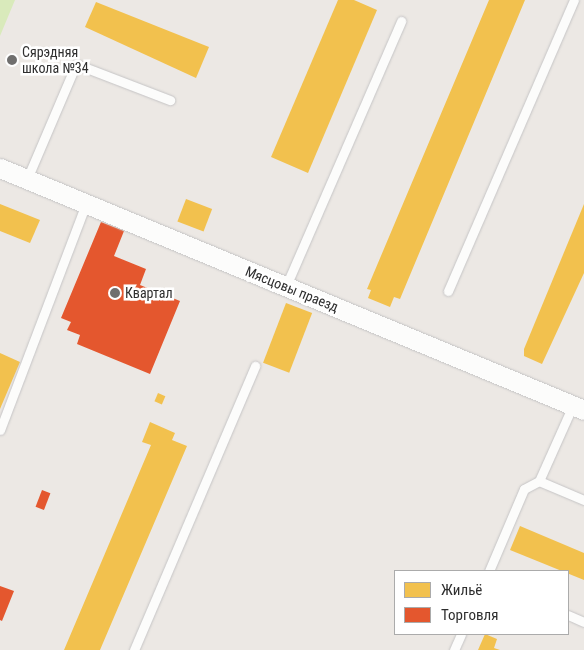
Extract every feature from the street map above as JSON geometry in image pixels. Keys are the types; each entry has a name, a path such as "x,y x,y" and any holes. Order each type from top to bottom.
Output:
{"street":[{"name":"Мясцовы праезд","path":"0,168 86,206 286,286 578,408"}],"lane":[{"path":"448,291 574,0"},
{"path":"286,286 401,21"},
{"path":"27,179 76,64 170,100"},
{"path":"0,430 86,206"},
{"path":"134,650 255,366"},
{"path":"489,570 524,489 539,481 578,408"},
{"path":"539,481 584,500"},
{"path":"569,615 584,622"},
{"path":"454,650 461,635"}],"green space":[{"path":"0,0 15,0 0,36"}],"building: Жильё":[{"path":"338,0 354,0 377,10 308,173 271,157"},
{"path":"489,0 525,0 400,299 394,297 390,307 368,298 371,290 367,289"},
{"path":"96,2 209,47 196,78 85,27"},
{"path":"186,199 212,209 204,231 177,221"},
{"path":"0,204 40,220 30,243 0,231"},
{"path":"584,204 584,273 542,364 524,356 524,349"},
{"path":"286,303 312,313 289,373 263,363"},
{"path":"0,353 20,362 0,409"},
{"path":"158,393 165,396 162,404 154,401"},
{"path":"150,422 175,433 172,440 187,446 100,650 64,650 151,445 142,442"},
{"path":"520,526 584,553 584,580 569,574 569,570 559,570 510,550"},
{"path":"485,635 487,635 497,639 494,648 500,650 478,650"}],"building: Торговля":[{"name":"Квартал","path":"101,222 124,231 114,256 146,269 140,285 180,301 150,374 77,344 80,335 67,330 71,322 61,318"},
{"path":"42,490 50,493 44,510 36,507"},
{"path":"0,586 14,591 2,621 0,620"}],"place":[{"name":"Сярэдняя школа №34","path":"12,60"},
{"name":"Квартал","path":"115,293"}]}
